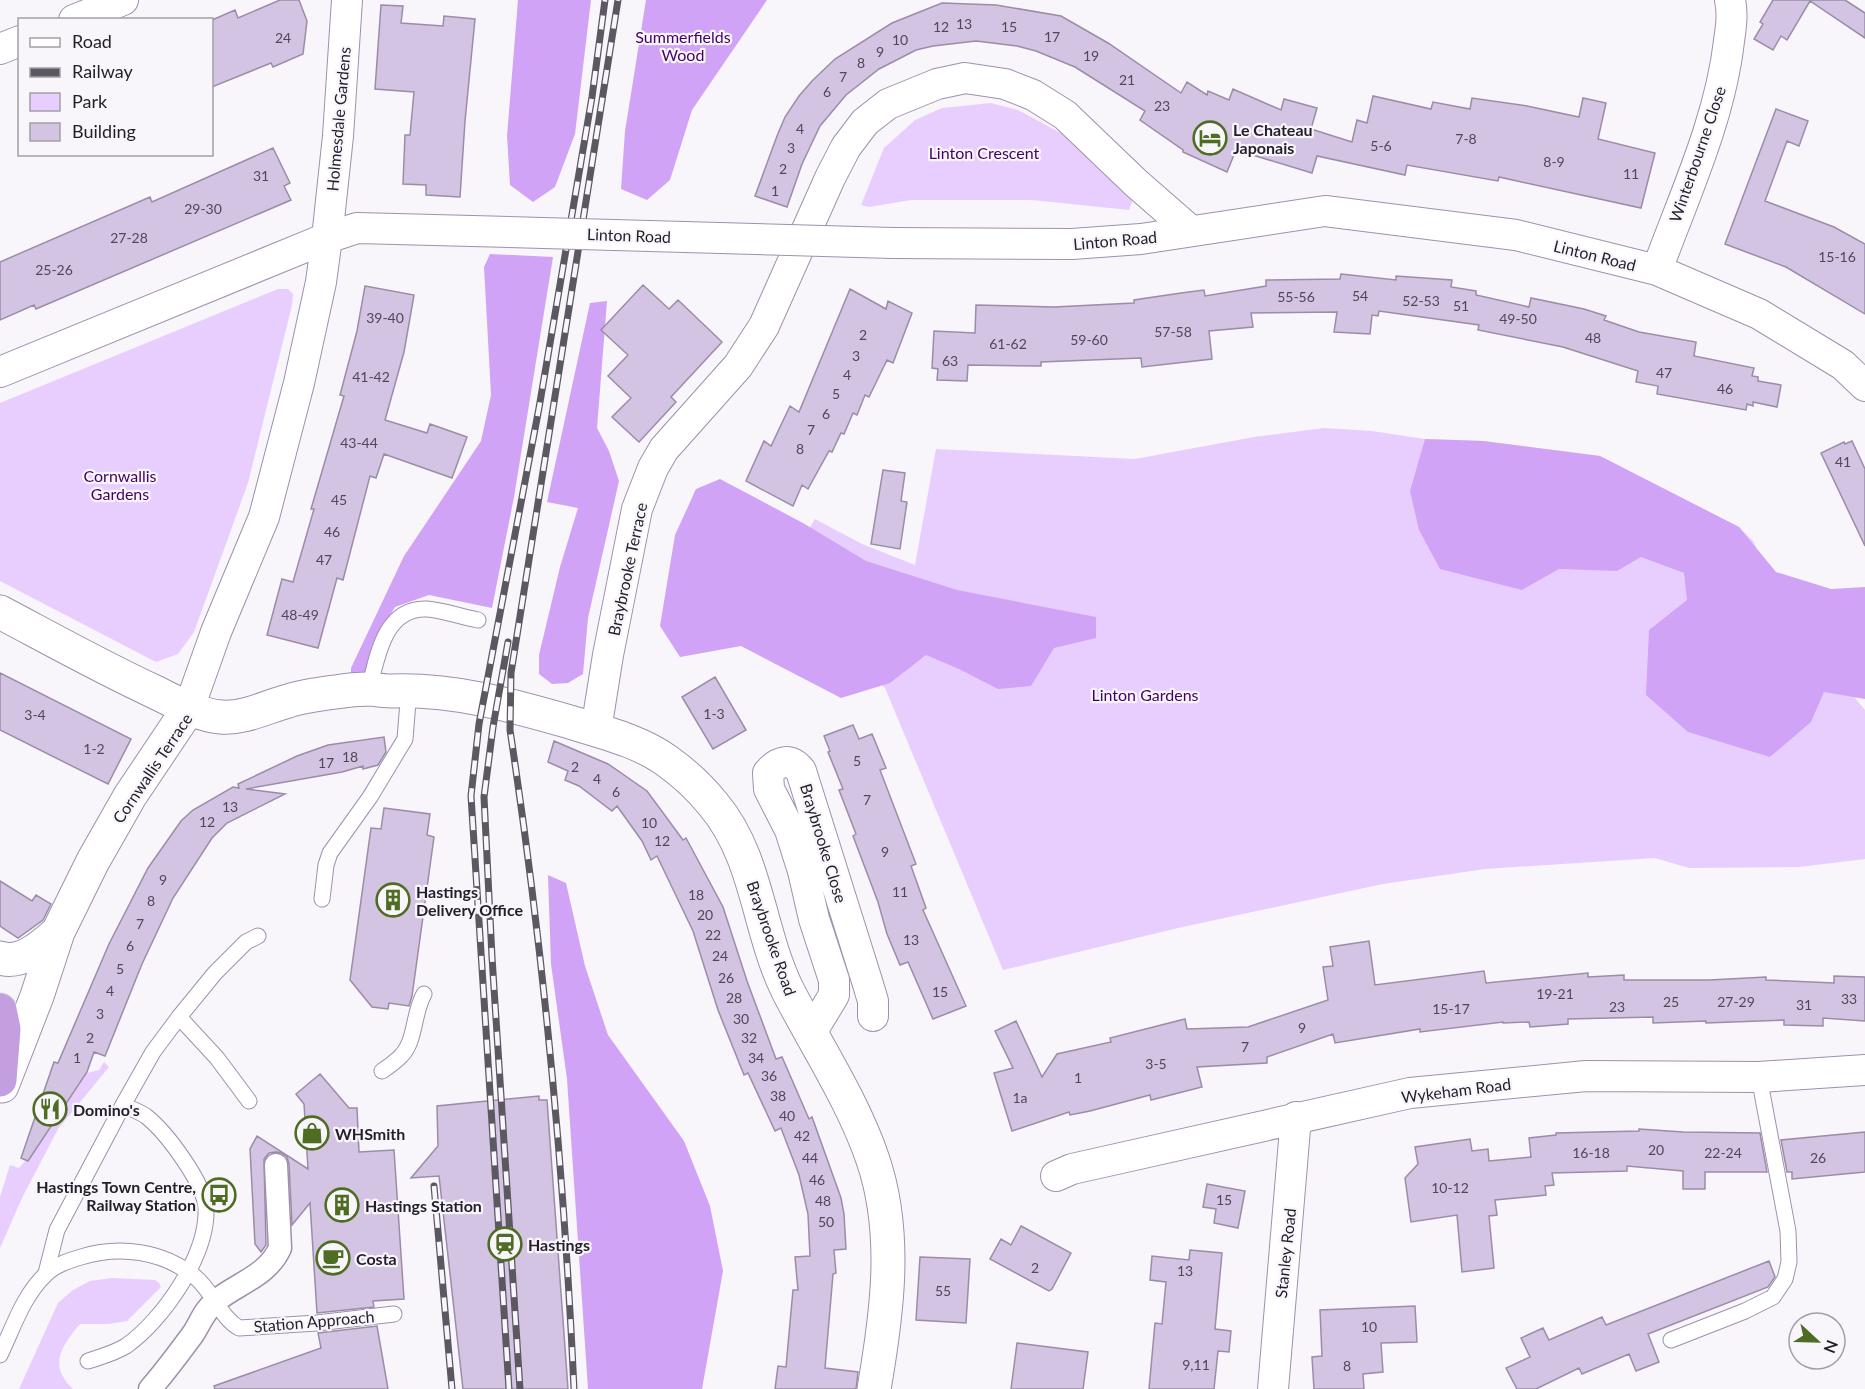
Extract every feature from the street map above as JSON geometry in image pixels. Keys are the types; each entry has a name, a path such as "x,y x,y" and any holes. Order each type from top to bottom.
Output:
{"highway":[{"path":"0,1010 4,1029 0,1080"}],"street":[{"path":"79,18 123,0"},
{"name":"Holmesdale Gardens","path":"327,238 338,136 347,0"},
{"name":"Winterbourne Close","path":"1657,270 1714,114 1726,67 1732,12 1730,0"},
{"path":"0,49 18,42"},
{"name":"Braybrooke Terrace","path":"596,730 608,655 638,509 653,468 664,448 738,366 764,326 816,207 846,147 865,122 888,104 937,84 965,78 1005,84 1033,95 1065,115 1136,183 1191,231"},
{"name":"Linton Road","path":"327,238 357,228 893,243 1072,244 1141,239 1325,211 1516,235 1657,270 1759,314 1843,365 1865,386"},
{"path":"0,372 327,238"},
{"path":"0,612 127,679 189,708 216,632 264,517 299,383 321,282 327,238"},
{"name":"Cornwallis Terrace","path":"0,1091 37,996 58,932 93,861 130,796 189,708 217,717 233,717 292,699 338,691 369,689 389,692 409,689 448,692"},
{"name":"Braybrooke Road","path":"448,692 532,711 596,730 633,743 665,759 690,780 715,806 736,839 754,882 786,987 850,1105 874,1162 885,1214 888,1275 884,1330 874,1389"},
{"name":"Braybrooke Close","path":"811,1033 834,995 834,980 814,919 803,871 790,830 769,789 768,773 776,763 785,761 796,764 801,771 880,1002"},
{"name":"Cornwallis Terrace","path":"0,957 21,958 41,947 58,932"},
{"name":"Wykeham Road","path":"1056,1176 1072,1169 1410,1093 1586,1076 1759,1077 1865,1070"},
{"name":"Stanley Road","path":"1273,1389 1296,1117"},
{"path":"150,1389 188,1340 204,1312 216,1300 260,1273 275,1259 280,1248 276,1165"}],"lane":[{"path":"369,689 383,642 392,622 406,613 426,609 477,620"},
{"path":"322,899 326,865 330,853 370,798 405,739 409,689"},
{"name":"Station Approach","path":"46,1274 57,1230 153,1052 178,1017 215,973 246,942 258,936"},
{"path":"382,1071 402,1056 409,1043 424,994"},
{"path":"178,1017 217,1058 249,1101"},
{"path":"1671,1340 1745,1311 1773,1297 1785,1279 1789,1262 1788,1232 1759,1077"},
{"path":"88,1361 124,1347 160,1315 177,1290 201,1241 206,1207 198,1184 174,1145 146,1116 123,1105"},
{"name":"Station Approach","path":"0,1354 24,1303 46,1274 64,1262 110,1250 160,1257 187,1271 197,1278 216,1300 231,1323 239,1328 317,1323 394,1314"}],"green space":[{"name":"Summerfields Wood","path":"518,0 591,0 575,134 555,187 533,202 510,185 507,136"},
{"name":"Summerfields Wood","path":"646,0 767,0 692,110 670,180 647,200 621,189 625,131"},
{"name":"Linton Crescent","path":"991,103 1018,110 1072,139 1133,199 1129,210 1032,200 911,200 869,207 861,205 884,148 915,120 942,108"},
{"path":"490,254 553,257 514,497 492,608 429,595 395,607 373,644 364,679 351,683 351,668 404,556 481,441 491,395 484,267"},
{"name":"Cornwallis Gardens","path":"278,289 288,289 293,294 292,305 248,483 194,632 178,654 156,662 0,581 0,403"},
{"path":"607,301 597,428 609,451 619,481 588,618 583,674 568,683 552,684 539,674 539,655 560,567 578,508 547,502 590,303"},
{"name":"Linton Gardens","path":"1324,428 1372,431 1425,439 1483,441 1600,456 1739,527 1753,541 1792,622 1865,710 1865,859 1799,867 1689,868 1655,858 1485,869 1383,884 1178,928 1003,970 885,688 853,661 779,578 815,519 862,544 915,565 936,449 1135,459 1254,437"},
{"path":"1425,439 1483,441 1600,456 1739,527 1776,572 1831,589 1865,587 1865,699 1824,692 1811,722 1770,757 1688,732 1646,695 1649,630 1687,600 1684,573 1641,557 1617,571 1559,569 1522,590 1440,569 1419,530 1410,491"},
{"path":"720,479 803,523 866,561 957,590 1096,617 1096,638 1054,648 1031,686 998,689 926,655 890,683 841,698 741,646 680,657 660,626 675,535 696,489"},
{"path":"548,875 566,883 585,966 608,1035 684,1141 710,1206 723,1271 702,1389 588,1389 567,1079 551,964"},
{"path":"104,1062 109,1067 58,1129 22,1198 0,1248 0,1197 10,1165 19,1168 39,1145 87,1073 99,1070"},
{"path":"112,1278 155,1280 161,1287 127,1321 78,1326 62,1350 59,1365 61,1373 73,1389 19,1389 58,1303 73,1290 90,1281"}],"building":[{"path":"280,0 299,0 307,21 303,54 273,67 271,63 213,87 213,20 235,10 238,18"},
{"path":"1773,0 1845,0 1865,13 1865,38 1810,1 1787,40 1781,36 1773,50 1754,39 1763,24 1760,22"},
{"path":"942,3 996,5 1061,16 1108,43 1181,93 1187,82 1207,95 1208,91 1229,100 1233,89 1281,110 1284,99 1317,108 1311,129 1352,142 1357,120 1367,123 1373,96 1431,109 1433,102 1470,109 1472,98 1579,117 1583,98 1606,103 1598,139 1655,153 1641,208 1499,177 1498,181 1407,165 1405,175 1317,156 1312,173 1236,150 1227,172 1183,152 1140,120 1145,111 1075,67 1017,46 976,41 916,50 879,69 846,95 820,126 802,164 787,207 755,196 785,117 812,81 835,59 892,23"},
{"path":"381,5 403,6 401,23 443,26 444,16 475,19 460,197 426,195 426,185 403,184 405,135 410,135 414,92 375,89"},
{"path":"1776,109 1808,121 1799,146 1787,141 1765,201 1834,227 1865,244 1865,314 1786,267 1725,244"},
{"path":"273,148 290,183 284,186 291,200 36,309 34,305 0,320 0,262 150,197 152,202"},
{"path":"1341,274 1396,280 1396,276 1452,280 1451,287 1476,291 1476,295 1529,307 1531,298 1584,309 1606,316 1604,320 1639,332 1696,342 1694,356 1754,368 1752,376 1758,377 1758,381 1781,385 1777,407 1753,402 1753,406 1747,404 1746,410 1657,394 1658,386 1636,382 1638,371 1563,347 1478,330 1479,325 1379,311 1378,316 1372,315 1370,334 1334,332 1337,312 1251,313 1253,327 1209,331 1212,359 1142,367 1141,358 1041,362 1041,366 968,365 967,381 937,380 938,369 932,368 934,331 975,333 976,305 1054,307 1134,303 1134,300 1204,290 1205,296 1266,286 1266,280 1340,279"},
{"path":"643,285 669,309 678,300 722,342 671,397 676,402 639,442 612,417 631,398 608,376 628,355 601,330"},
{"path":"365,286 414,295 404,352 385,420 427,433 430,424 467,437 452,478 384,454 376,478 370,476 343,580 337,578 318,648 267,635 282,579 293,582 314,509 311,509 344,396 340,395 357,331"},
{"path":"850,289 886,309 888,301 912,313 893,363 887,360 869,397 865,395 857,415 853,413 844,434 841,433 832,452 829,451 808,489 802,485 793,506 746,481 764,441 771,446 790,406 799,412"},
{"path":"1852,441 1865,469 1865,546 1821,453 1844,442 1845,444"},
{"path":"883,470 905,473 901,501 907,502 900,549 871,544"},
{"path":"0,673 131,739 108,784 0,730"},
{"path":"715,677 746,730 713,749 682,697"},
{"path":"853,725 859,739 872,734 886,768 880,770 916,864 911,866 926,908 923,910 966,1006 933,1019 908,962 900,965 887,934 878,902 853,836 856,834 839,790 843,789 828,752 830,751 824,736"},
{"path":"384,737 386,752 378,765 246,789 285,794 227,823 212,838 173,898 142,964 105,1056 94,1052 87,1072 28,1161 21,1158 54,1062 58,1063 109,944 148,868 181,821 193,810 233,787 239,788 238,784 297,756 328,745"},
{"path":"554,741 608,764 647,791 683,840 686,838 723,907 776,1059 782,1057 809,1119 812,1117 841,1198 846,1249 834,1250 836,1273 833,1274 825,1368 858,1372 856,1389 775,1389 778,1366 786,1367 793,1290 798,1290 795,1257 810,1256 808,1214 799,1175 781,1128 775,1131 748,1073 744,1075 718,1010 693,931 657,856 651,860 642,841 617,806 612,811 579,786 565,780 568,771 548,762"},
{"name":"Hastings Delivery Office","path":"384,808 430,814 427,835 434,837 412,996 409,1006 389,1003 388,1009 372,1007 350,980 371,828 381,829"},
{"path":"0,881 32,901 36,895 51,904 43,920 18,938 0,926"},
{"path":"1369,941 1375,985 1484,971 1486,983 1588,973 1588,977 1624,975 1624,980 1766,977 1766,980 1834,983 1834,976 1865,977 1865,1021 1823,1018 1823,1026 1784,1025 1784,1020 1653,1023 1653,1017 1568,1019 1568,1024 1530,1027 1529,1022 1503,1022 1420,1032 1420,1029 1335,1043 1333,1034 1267,1057 1267,1063 1197,1067 1202,1087 1151,1100 1150,1095 1090,1111 1070,1115 1069,1112 1012,1131 994,1073 1013,1068 995,1031 1016,1021 1042,1077 1057,1054 1111,1042 1110,1038 1185,1019 1187,1029 1248,1027 1328,1000 1323,967 1333,966 1330,947"},
{"name":"Hastings Station","path":"320,1074 349,1108 357,1108 359,1152 394,1150 404,1299 373,1301 374,1307 317,1313 310,1203 292,1225 289,1164 287,1157 282,1153 269,1153 264,1159 266,1245 261,1252 255,1244 250,1149 257,1136 308,1169 304,1104 296,1094"},
{"path":"539,1096 539,1100 547,1100 568,1389 463,1389 439,1176 411,1178 438,1146 437,1106"},
{"path":"1639,1129 1760,1133 1767,1172 1705,1172 1705,1189 1683,1189 1683,1171 1627,1166 1627,1171 1552,1173 1554,1185 1545,1186 1546,1195 1495,1200 1497,1215 1489,1216 1494,1268 1462,1272 1457,1215 1411,1222 1405,1178 1418,1164 1415,1147 1470,1139 1472,1151 1488,1149 1489,1161 1531,1157 1529,1138 1556,1135 1556,1133 1639,1131"},
{"path":"1865,1132 1865,1172 1792,1179 1792,1172 1787,1172 1781,1140"},
{"path":"1207,1184 1245,1191 1238,1228 1214,1223 1216,1209 1203,1207"},
{"path":"1021,1226 1071,1253 1049,1291 990,1259 1001,1239 1011,1245"},
{"path":"1190,1250 1222,1253 1215,1329 1231,1331 1229,1352 1218,1351 1214,1389 1149,1389 1155,1323 1162,1324 1166,1282 1150,1280 1152,1256 1189,1260"},
{"path":"920,1257 970,1259 966,1323 916,1320"},
{"path":"1769,1261 1775,1277 1768,1287 1648,1334 1659,1362 1636,1371 1629,1354 1582,1374 1579,1368 1536,1389 1517,1389 1506,1368 1530,1357 1521,1338 1543,1328 1549,1340 1602,1317 1606,1325"},
{"path":"1415,1306 1417,1342 1381,1343 1383,1372 1363,1374 1364,1389 1314,1389 1312,1357 1322,1356 1320,1310"},
{"path":"377,1326 388,1389 215,1389 214,1386 321,1348 318,1333"},
{"path":"1017,1343 1088,1352 1083,1389 1011,1389"}],"railway":[{"path":"509,1389 471,796 479,724 539,408 592,97 605,0"},
{"path":"574,1389 551,1059 533,894 510,730 511,673 618,0"},
{"path":"508,642 493,727 484,797 520,1389"},
{"path":"434,1186 452,1389"}],"place":[{"name":"Le Chateau Japonais","path":"1210,138"},
{"name":"Hastings Delivery Office","path":"393,900"},
{"name":"Domino's","path":"50,1109"},
{"name":"WHSmith","path":"312,1133"},
{"name":"Hastings Town Centre, Railway Station","path":"219,1195"},
{"name":"Hastings Station","path":"342,1205"},
{"name":"Hastings","path":"505,1244"},
{"name":"Costa","path":"333,1258"}]}
